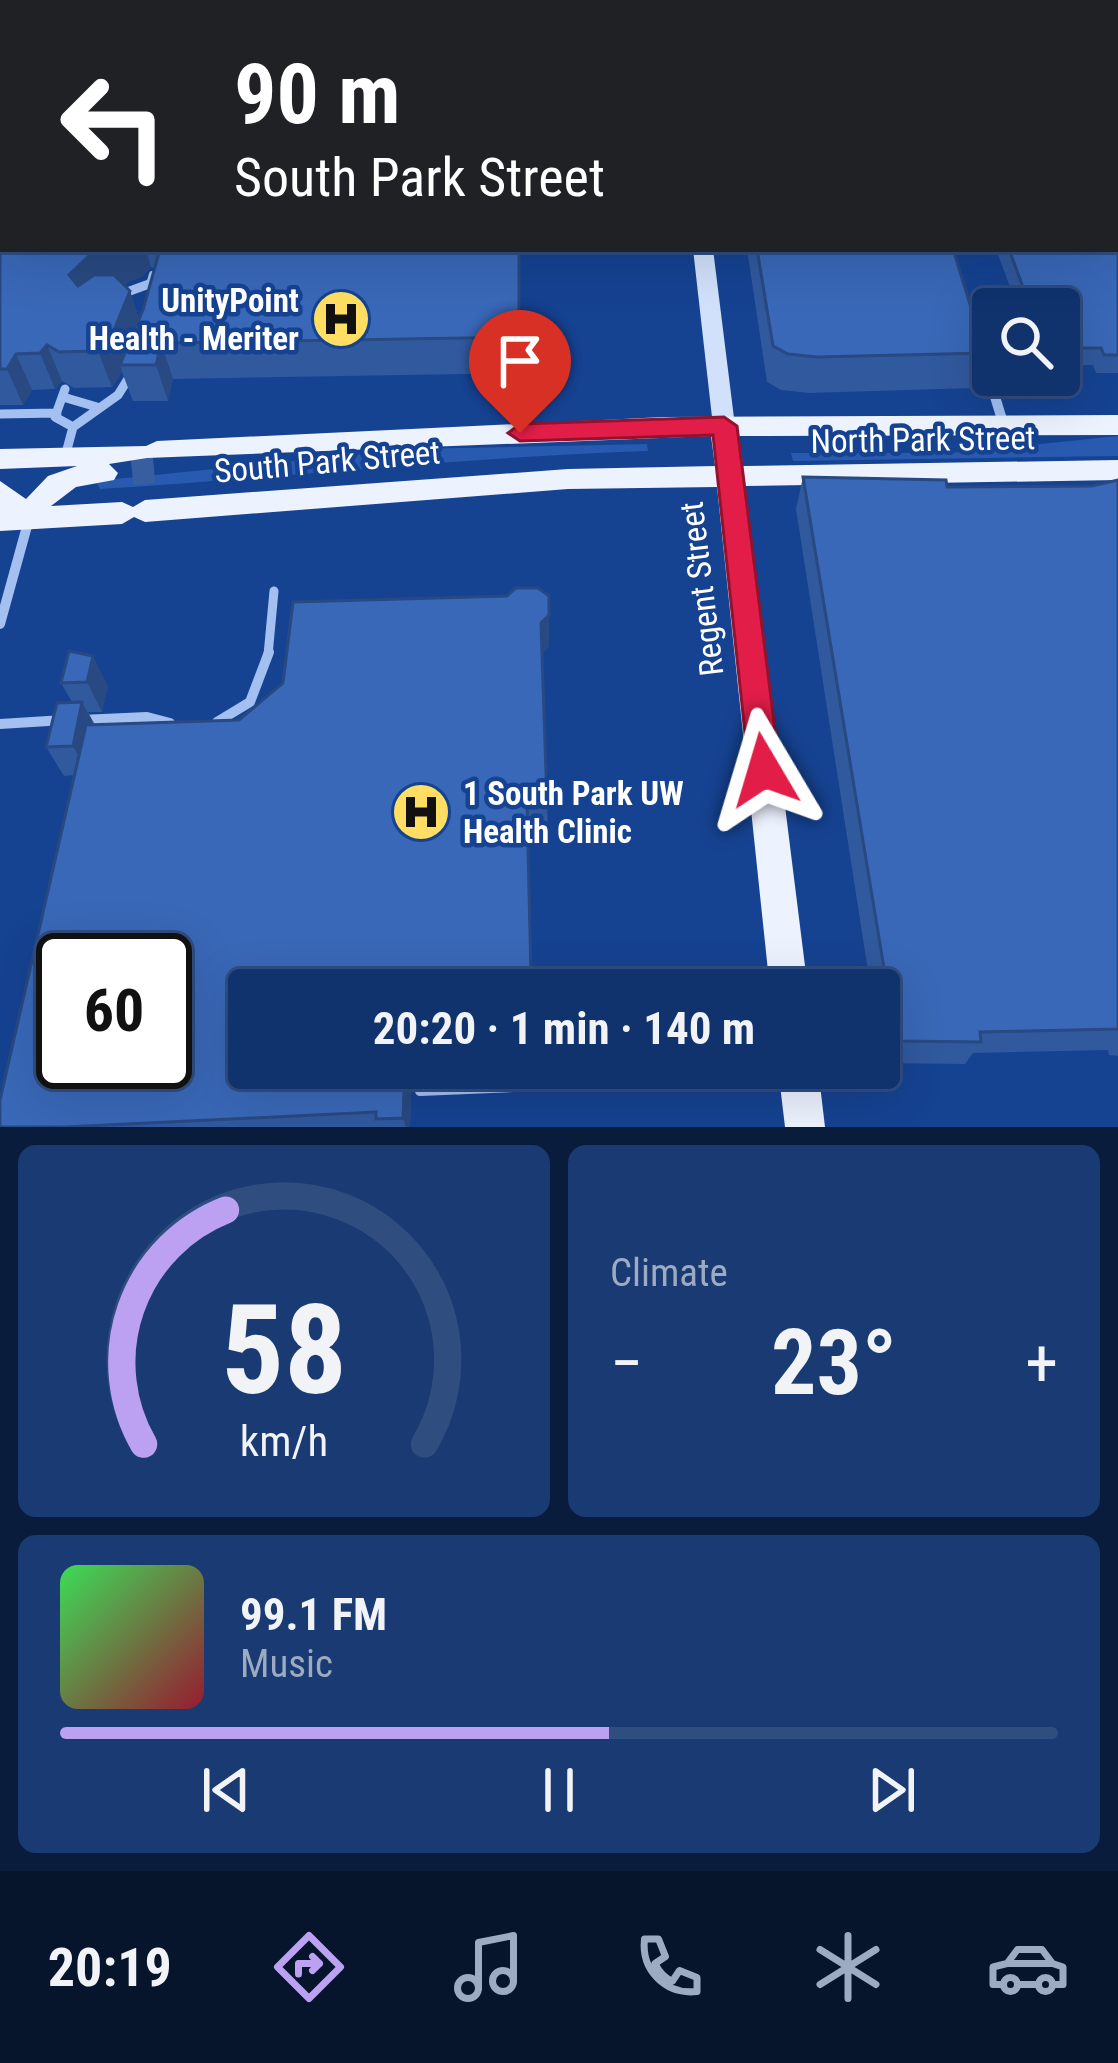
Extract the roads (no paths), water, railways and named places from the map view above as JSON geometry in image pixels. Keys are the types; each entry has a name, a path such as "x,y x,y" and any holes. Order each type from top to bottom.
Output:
{"main road":[{"name":"Regent Street","path":"703,252 787,969"},
{"name":"North Park Street","path":"724,426 1118,425"},
{"name":"South Park Street","path":"145,461 243,456 274,444 724,426"},
{"path":"0,460 145,461"},
{"path":"0,492 15,520 50,485 78,474 145,461"},
{"name":"North Park Street","path":"730,478 1118,470"},
{"name":"South Park Street","path":"15,520 568,478 730,478"},
{"path":"800,1089 805,1127"}],"street":[{"path":"995,396 1004,426"},
{"path":"0,625 15,520"}],"lane":[{"path":"130,302 112,300 149,284 152,274"},
{"path":"64,457 73,427 105,406 142,363"},
{"path":"73,427 56,417 64,393 88,407 105,406"},
{"path":"0,415 57,413"},
{"path":"201,722 222,722 256,699 264,682 274,591"},
{"path":"0,724 147,717 159,723 180,723"},
{"path":"420,1091 468,1089"}],"tunnel":[{"path":"132,471 154,469"}],"place":[{"name":"UnityPoint Health - Meriter","path":"341,319"},
{"name":"1 South Park UW Health Clinic","path":"421,812"}]}
